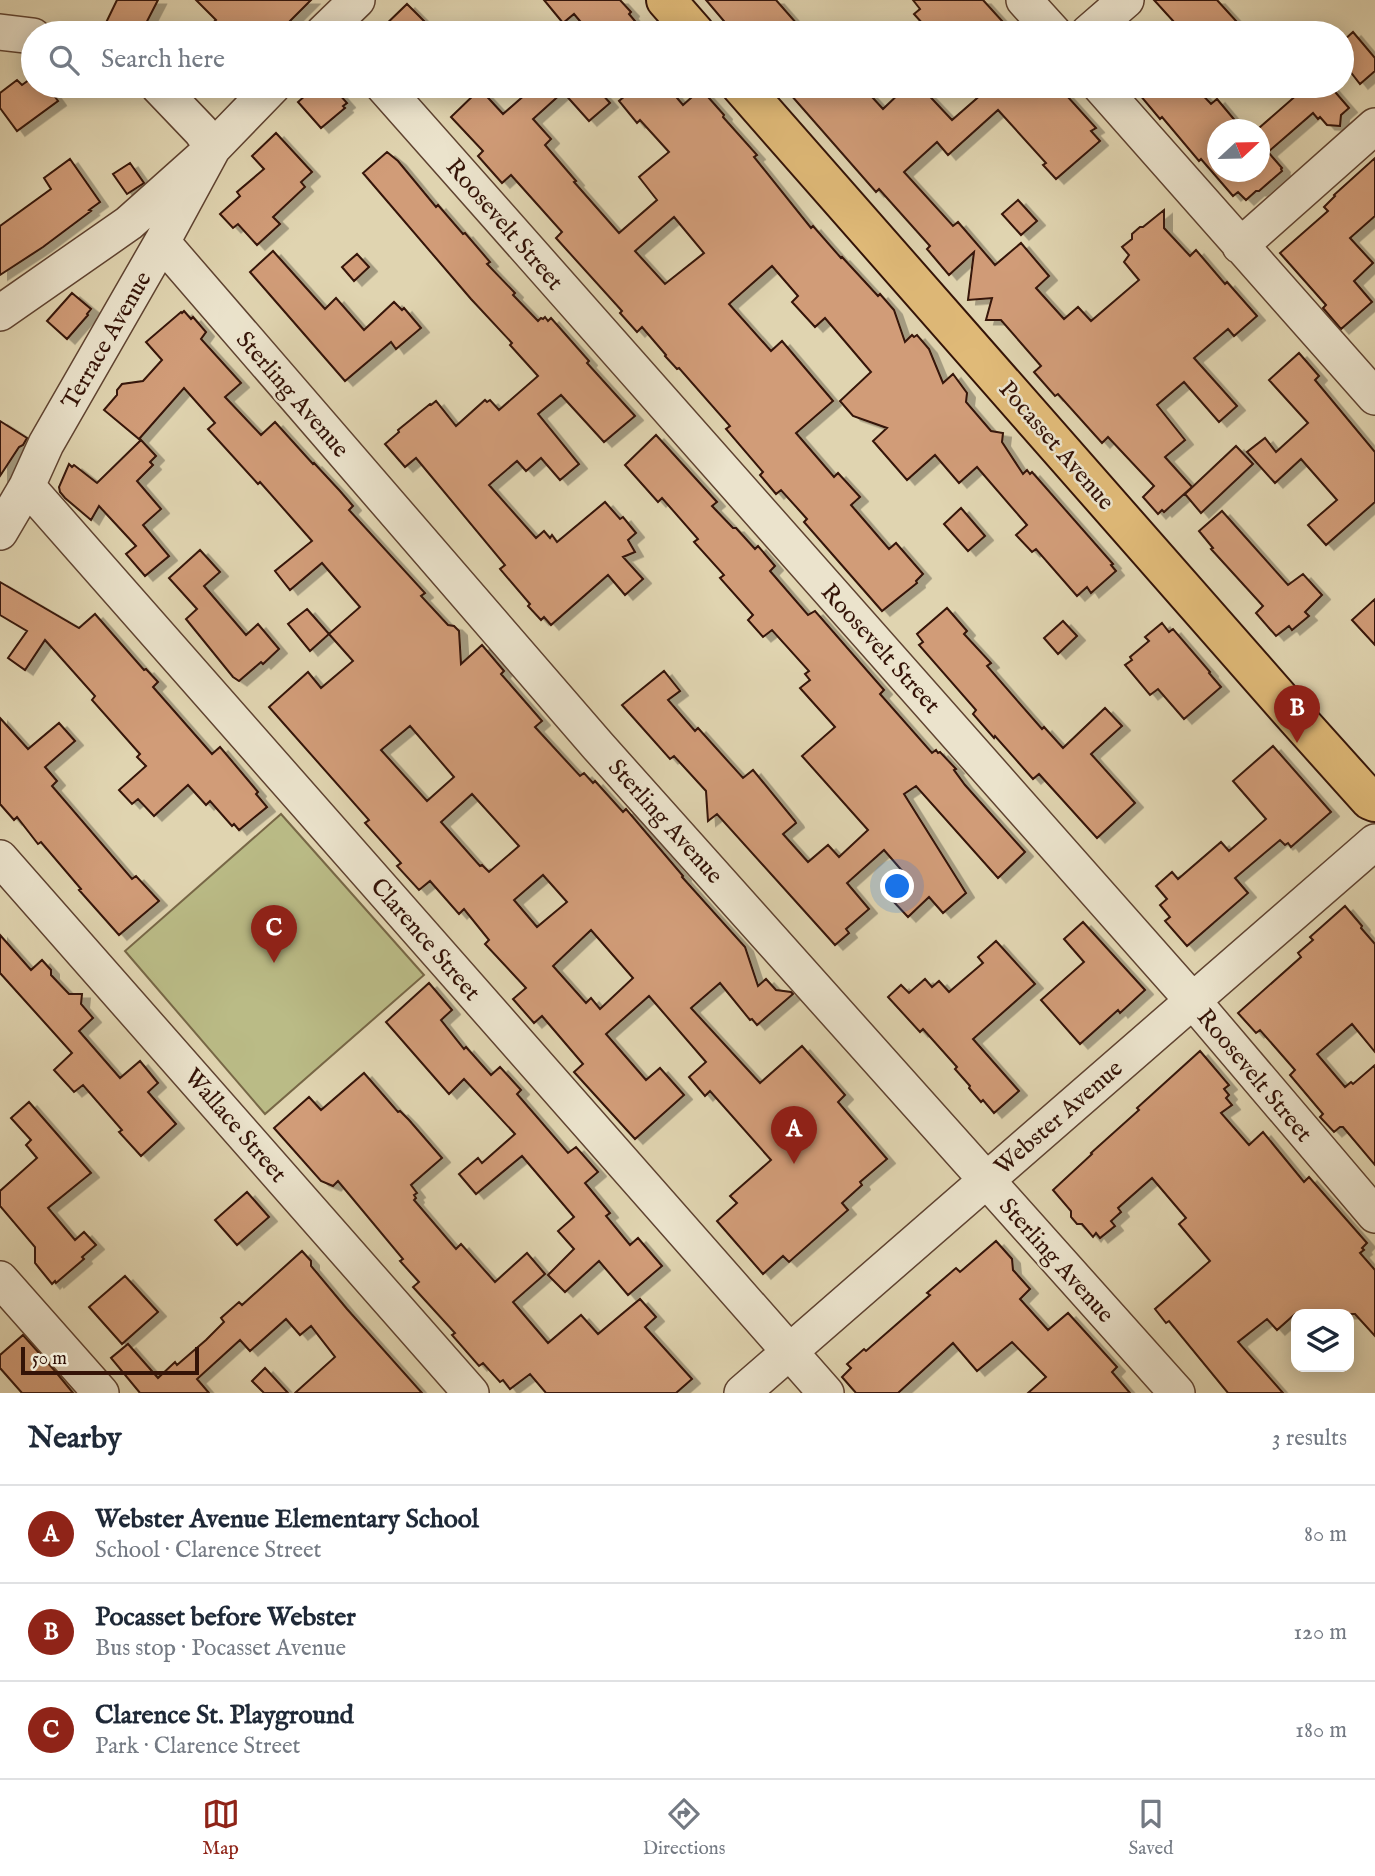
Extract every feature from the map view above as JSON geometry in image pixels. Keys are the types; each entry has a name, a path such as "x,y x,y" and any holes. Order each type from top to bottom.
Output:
{"main road":[{"path":"666,0 684,21"},
{"name":"Pocasset Avenue","path":"752,98 1300,722 1370,800 1375,802"}],"street":[{"path":"339,21 357,0"},
{"path":"1024,0 1043,21"},
{"path":"1102,21 1126,0"},
{"path":"0,33 21,35"},
{"path":"169,98 201,131 213,148"},
{"path":"0,313 129,223 213,148 261,98"},
{"name":"Roosevelt Street","path":"394,98 1193,1001 1375,1215"},
{"path":"1110,98 1375,397"},
{"path":"1240,246 1375,126"},
{"name":"Terrace Avenue","path":"0,532 27,486 46,444 213,148"},
{"name":"Sterling Avenue","path":"162,242 598,746 1177,1393"},
{"name":"Clarence Street","path":"27,486 826,1393"},
{"name":"Webster Avenue","path":"742,1393 1375,842"},
{"name":"Wallace Street","path":"0,858 471,1393"},
{"path":"0,1279 101,1393"}],"green space":[{"path":"281,814 424,975 265,1114 125,951"}],"building":[{"path":"117,0 158,0 147,21 107,21"},
{"path":"196,0 311,0 290,21 216,20"},
{"path":"544,0 620,0 635,21 580,21 574,14 561,21"},
{"path":"706,0 776,0 794,21 724,21"},
{"path":"913,0 983,0 1002,21 920,21 914,14 920,9"},
{"path":"1154,0 1217,0 1236,21 1173,21"},
{"path":"407,4 424,21 389,21"},
{"path":"1354,33 1375,58 1375,71 1360,84 1354,76"},
{"path":"17,80 21,84 21,98 56,98 58,101 17,131 0,108 0,93"},
{"path":"302,98 343,98 347,103 343,106 345,108 321,128 298,102"},
{"path":"471,98 488,98 503,114 521,98 556,98 533,119 551,139 545,145 619,233 657,200 639,177 669,152 640,120 637,123 619,101 623,98 677,98 683,105 691,98 709,98 757,155 754,157 811,228 813,226 894,310 905,342 912,335 917,335 929,349 943,383 953,374 967,393 966,402 991,431 1003,433 1002,442 1023,474 1027,470 1030,474 1032,472 1113,564 1111,565 1116,571 1091,593 1087,587 1077,596 1036,549 1032,552 1016,535 1027,525 977,467 959,483 935,455 907,480 873,441 887,428 853,416 840,401 871,372 825,318 815,327 792,302 798,296 772,266 729,304 771,351 782,341 833,401 796,433 834,477 838,473 860,497 851,505 889,549 896,543 923,574 917,583 882,611 804,522 807,519 781,490 776,494 760,475 763,472 726,429 730,426 642,327 637,332 620,313 622,311 556,238 562,232 511,175 502,183 478,156 483,151 451,117","holes":["674,217 704,253 665,284 635,251"]},
{"path":"568,98 606,98 610,103 589,121"},
{"path":"794,98 873,98 883,109 894,98 931,98 952,120 977,98 1069,98 1096,128 1091,131 1100,141 1056,179 1043,165 1046,163 998,110 948,155 937,142 904,172 953,226 958,222 995,265 1021,243 1049,276 1036,288 1064,319 1078,307 1091,321 1139,280 1124,262 1129,255 1122,247 1132,239 1132,234 1164,210 1164,228 1190,256 1196,250 1257,316 1234,336 1228,329 1194,358 1237,406 1219,422 1184,382 1157,405 1185,440 1165,457 1192,487 1164,512 1162,510 1158,514 1143,497 1154,486 1108,437 1102,443 1058,394 1055,396 1034,372 1041,366 1001,320 986,320 992,298 968,300 974,252 949,275 927,249 930,246 879,189 876,192"},
{"path":"1142,98 1205,98 1211,104 1217,99 1234,119 1207,119 1207,166 1201,159 1199,161 1162,117 1160,119"},
{"path":"1293,98 1340,98 1349,108 1341,115 1340,126 1327,125 1313,113 1270,150 1269,119"},
{"path":"276,133 312,172 301,182 305,187 273,217 280,224 257,245 238,224 233,228 220,214 240,196 237,192 264,169 252,156"},
{"path":"387,152 398,161 436,207 438,205 463,234 465,233 490,262 487,264 515,293 513,295 538,321 545,317 548,321 551,318 635,416 604,442 561,395 538,414 579,464 560,480 541,458 526,471 517,461 489,485 536,538 544,531 550,538 552,535 557,542 605,502 620,519 623,517 636,533 628,540 635,552 623,557 643,579 625,595 608,575 551,625 544,617 541,620 500,569 505,565 416,458 405,467 385,444 398,430 436,401 456,426 485,400 490,400 499,410 538,376 363,173"},
{"path":"1270,154 1282,168 1270,181"},
{"path":"1375,158 1375,216 1350,238 1373,263 1354,281 1372,302 1341,329 1323,308 1326,305 1280,253 1328,211 1324,207 1334,195"},
{"path":"70,159 100,202 43,247 0,275 0,226 51,189 44,178"},
{"path":"130,163 144,183 127,194 113,174"},
{"path":"1221,182 1269,182 1246,200 1238,192 1233,196"},
{"path":"1018,200 1037,221 1021,235 1002,214"},
{"path":"273,251 325,309 336,298 364,330 394,302 402,310 404,308 421,328 396,349 391,342 345,381 250,272"},
{"path":"357,254 369,267 354,281 342,267"},
{"path":"72,293 91,309 67,339 47,321"},
{"path":"184,311 191,319 193,317 206,332 201,339 241,383 225,397 261,435 275,422 353,506 349,510 425,593 421,596 448,625 459,631 461,664 482,645 504,671 501,674 542,721 535,727 580,776 584,773 593,783 595,781 623,812 626,809 745,947 758,986 766,979 776,990 793,994 757,1025 720,983 691,1008 760,1083 802,1046 845,1095 838,1102 887,1159 860,1182 862,1185 842,1203 848,1210 789,1262 783,1256 763,1274 717,1221 737,1203 730,1196 771,1160 710,1091 705,1096 689,1077 706,1062 649,996 606,1034 646,1080 660,1068 684,1095 635,1139 574,1072 583,1064 542,1016 534,1023 513,999 526,988 485,944 489,940 464,909 459,914 430,881 419,890 397,866 401,863 365,823 369,820 269,707 308,672 321,688 353,661 329,634 360,607 322,563 290,590 275,571 312,541 208,429 215,423 184,388 139,439 104,410 117,395 122,384 143,381 162,360 146,342","holes":["410,726 454,777 427,801 381,750","472,794 519,846 489,872 480,866 441,822","543,875 567,902 537,927 514,900","591,930 633,978 600,1009 591,998 586,1003 553,966"]},
{"path":"1299,353 1319,376 1315,380 1375,452 1375,502 1326,545 1308,525 1337,500 1301,459 1275,483 1247,452 1265,438 1276,452 1308,423 1269,380"},
{"path":"0,421 27,438 0,476"},
{"path":"656,435 717,502 712,506 755,549 758,546 775,566 770,571 808,615 815,611 884,690 880,694 932,753 936,750 940,752 956,769 954,770 965,785 1025,852 998,878 916,786 904,794 966,893 943,913 929,897 908,917 892,900 911,881 884,850 847,883 869,909 846,929 849,933 835,945 717,814 708,821 706,791 674,756 670,759 622,705 664,671 680,691 668,700 695,731 698,728 743,778 753,770 795,821 783,834 808,862 828,845 839,857 868,830 802,756 835,727 800,688 810,680 805,674 809,671 772,630 763,637 748,620 753,615 720,578 724,575 694,542 698,539 662,498 658,502 625,465"},
{"path":"141,440 156,456 150,462 153,465 137,481 161,509 143,525 169,556 145,576 126,554 136,546 99,506 91,520 65,498 59,487 69,464 97,483"},
{"path":"1236,446 1253,464 1201,513 1185,494"},
{"path":"961,508 985,536 968,551 944,524"},
{"path":"1222,511 1288,585 1303,574 1322,595 1305,612 1309,616 1292,630 1289,626 1276,636 1256,613 1263,606 1211,549 1213,548 1199,531"},
{"path":"200,550 220,572 204,586 246,635 258,624 279,649 239,681 186,619 197,609 169,578"},
{"path":"0,582 79,628 95,614 144,670 158,682 153,687 212,754 220,747 258,792 256,794 267,807 239,830 234,824 232,826 210,801 206,805 188,785 154,816 138,799 132,804 119,790 146,766 137,757 140,754 92,700 95,696 45,640 25,670 8,658 27,631 0,615"},
{"path":"1375,599 1375,645 1352,620"},
{"path":"947,608 967,631 964,634 991,663 987,666 1042,729 1044,727 1063,748 1105,708 1122,726 1091,754 1135,803 1097,838 1039,774 1033,779 995,736 994,738 973,714 976,710 919,645 923,642 917,634"},
{"path":"307,609 329,634 310,651 288,624"},
{"path":"1063,621 1077,636 1058,654 1044,638"},
{"path":"1162,623 1169,632 1173,629 1221,687 1184,719 1158,689 1150,695 1125,665 1132,660 1130,657 1149,641 1145,637"},
{"path":"0,718 28,749 59,723 75,741 45,767 57,781 52,786 132,879 136,876 159,901 119,935 41,842 38,844 17,817 14,820 0,804"},
{"path":"1273,746 1331,812 1291,847 1280,840 1235,878 1248,893 1187,946 1165,921 1170,917 1160,905 1167,899 1156,886 1172,872 1178,879 1221,842 1229,851 1266,819 1233,781"},
{"path":"1345,906 1375,944 1375,1052 1352,1024 1317,1054 1345,1087 1351,1082 1353,1084 1375,1065 1375,1165 1343,1127 1334,1132 1320,1117 1323,1114 1290,1075 1295,1070 1260,1030 1256,1033 1238,1013 1301,957 1298,953 1313,940 1310,937"},
{"path":"1083,922 1145,990 1080,1044 1041,1000 1084,962 1064,939"},
{"path":"0,935 31,970 42,960 51,970 51,975 69,994 82,994 81,1004 93,1018 79,1031 120,1078 140,1061 158,1083 148,1092 176,1124 141,1156 83,1085 74,1092 54,1070 72,1053 0,973"},
{"path":"996,941 1035,984 973,1039 1019,1091 994,1113 969,1088 955,1069 957,1067 923,1029 920,1032 888,997 901,985 909,993 925,979 932,987 939,981 949,992 983,963 978,957"},
{"path":"429,983 452,1010 441,1020 464,1049 466,1047 491,1075 500,1067 521,1090 517,1094 568,1153 576,1147 598,1172 585,1183 610,1213 606,1216 630,1245 638,1238 662,1266 628,1295 599,1261 565,1292 548,1275 574,1249 558,1231 574,1217 522,1156 476,1194 459,1174 478,1158 482,1163 515,1134 464,1079 449,1094 386,1022"},
{"path":"1200,1051 1229,1085 1224,1089 1229,1095 1226,1098 1232,1105 1221,1113 1249,1145 1263,1132 1304,1182 1309,1177 1367,1243 1360,1253 1375,1270 1375,1336 1354,1314 1354,1309 1291,1309 1291,1318 1277,1330 1267,1319 1238,1342 1283,1393 1228,1393 1169,1321 1166,1323 1155,1309 1210,1261 1179,1224 1186,1218 1152,1178 1118,1208 1121,1212 1111,1221 1115,1226 1100,1238 1096,1233 1093,1237 1082,1224 1077,1224 1071,1217 1071,1211 1053,1190 1139,1110 1137,1108"},
{"path":"364,1073 442,1158 411,1185 417,1193 414,1200 456,1249 461,1244 495,1282 527,1253 545,1274 513,1302 548,1343 581,1315 598,1334 640,1299 656,1317 645,1327 692,1379 676,1393 546,1393 530,1374 510,1389 483,1363 479,1366 452,1335 455,1333 413,1287 419,1282 400,1261 403,1259 338,1181 333,1186 321,1181 274,1128 309,1097 321,1110"},
{"path":"29,1102 91,1173 48,1208 75,1240 84,1232 96,1245 82,1257 84,1259 52,1284 35,1263 35,1247 0,1206 0,1191 37,1158 26,1145 31,1140 11,1118"},
{"path":"247,1192 269,1217 237,1245 215,1220"},
{"path":"996,1241 1012,1259 1013,1270 1030,1289 1020,1299 1048,1330 1068,1313 1117,1367 1112,1372 1130,1393 1028,1393 1046,1377 1012,1342 977,1371 953,1343 898,1393 856,1393 842,1377 851,1368 847,1364 864,1349 866,1351 930,1295 927,1293 956,1268 960,1272"},
{"path":"302,1251 347,1309 422,1393 295,1393 335,1357 311,1326 300,1335 286,1319 250,1351 240,1340 197,1379 209,1393 140,1393 111,1358 128,1344 158,1378 206,1340 224,1322 221,1318 239,1302 242,1305"},
{"path":"125,1276 158,1312 122,1344 89,1307"},
{"path":"23,1335 73,1393 22,1393 0,1368 0,1355"},
{"path":"265,1368 288,1393 264,1393 252,1381"}],"place":[{"name":"Pocasset before Webster","path":"1297,743"},
{"name":"Clarence St. Playground","path":"274,963"},
{"name":"Webster Avenue Elementary School","path":"794,1164"}]}
